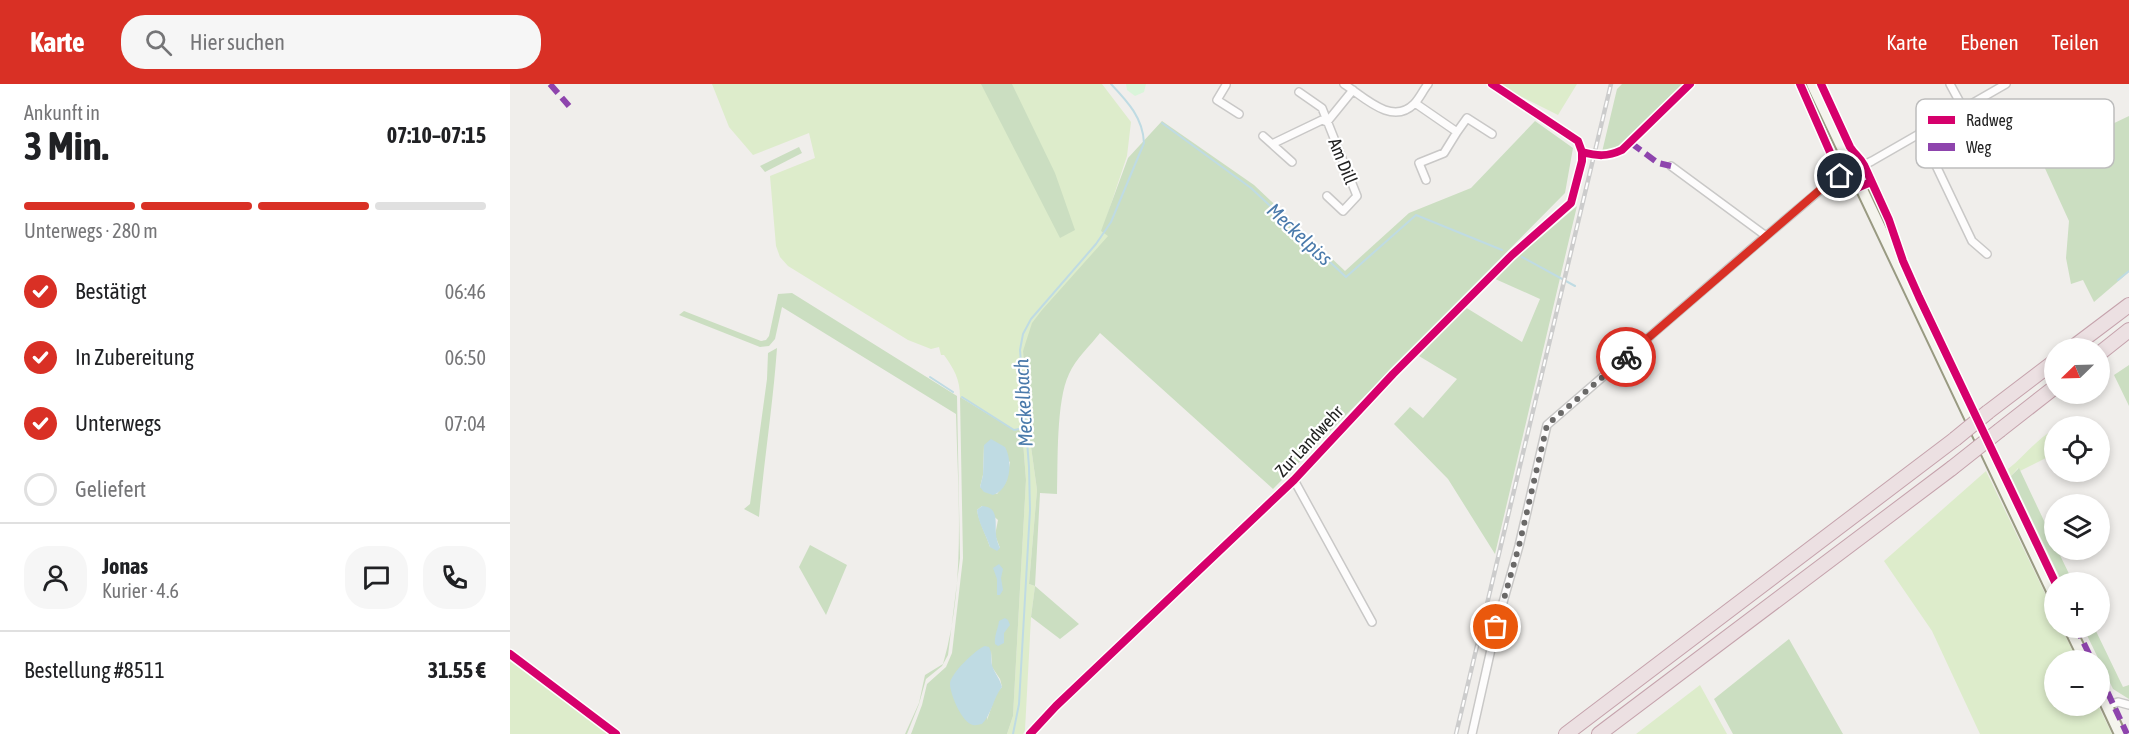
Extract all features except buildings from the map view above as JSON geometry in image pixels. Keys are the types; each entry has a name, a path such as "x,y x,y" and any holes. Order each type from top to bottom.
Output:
{"highway":[{"path":"2085,338 2129,305"},
{"path":"2110,344 2129,330"},
{"path":"1566,734 2044,369"},
{"path":"1599,734 1952,468 2044,396"}],"main road":[{"path":"1812,84 2044,574"},
{"path":"2110,712 2120,734"}],"street":[{"path":"1226,84 1217,100 1239,114"},
{"path":"1344,84 1383,110 1394,113 1404,111 1415,103 1428,84"},
{"name":"Zur Landwehr","path":"1030,734 1064,698 1294,480 1393,374 1500,267 1571,203 1582,160 1578,141 1492,84"},
{"path":"1950,84 1959,99"},
{"path":"1980,99 2006,84"},
{"name":"Am Dill","path":"1327,122 1353,90"},
{"name":"Am Dill","path":"1299,92 1322,108 1357,196 1343,211 1327,196"},
{"path":"1415,103 1457,132"},
{"path":"1426,180 1419,163 1444,153 1467,118 1492,134"},
{"name":"Am Dill","path":"1272,144 1322,120 1327,122"},
{"path":"1472,734 1496,627 1519,546 1547,425 1826,185 1916,134"},
{"path":"1263,136 1292,162"},
{"path":"1671,166 1766,236"},
{"path":"1937,168 1972,241 1987,254"},
{"name":"Zur Landwehr","path":"1294,480 1372,622"},
{"path":"510,654 616,734"},
{"path":"2110,705 2118,702 2129,705"}],"green space":[{"path":"712,84 1102,84 1131,122 1127,156 1102,231 1109,235 1023,351 1028,425 1037,490 1029,584 1035,586 1023,734 1007,734 1013,716 1026,480 1022,430 1014,430 960,397 956,374 944,355 941,355 939,347 931,349 908,340 788,266 780,257 776,246 770,176 815,158 809,133 753,155 729,127"},
{"path":"981,84 1012,84 1055,173 1075,230 1060,238"},
{"path":"1126,84 1146,84 1144,92 1135,96 1127,90"},
{"path":"1496,84 1577,84 1558,115"},
{"path":"1622,84 1688,84 1626,146 1610,152 1602,152 1617,89"},
{"path":"2129,116 2129,272 2094,302 2083,280 2071,284 2066,258 2069,221 2045,168 2114,168 2114,123"},
{"path":"1162,121 1254,185 1345,271 1409,213 1471,188 1535,121 1573,148 1565,193 1273,489 1100,333 1075,363 1065,386 1058,432 1057,494 1040,493 1035,586 1029,584 1037,490 1028,425 1023,351 1032,323 1108,236 1101,231 1128,158"},
{"path":"799,147 802,153 765,172 760,166"},
{"path":"1577,206 1495,554 1448,479 1394,424 1410,407 1423,418 1457,379 1419,356 1465,307 1522,342 1540,299 1493,278"},
{"path":"792,293 957,396 960,558 956,587 959,508 956,414 782,307 775,339 769,346 760,347 679,315 684,311 761,341 766,340 769,336 778,294"},
{"path":"777,348 759,517 744,509 750,504 767,379 768,353"},
{"path":"2129,365 2129,406 2114,375"},
{"path":"960,397 1014,430 1022,429 1026,480 1013,716 1007,734 911,734 927,684 946,667 952,653 963,558","holes":["984,445 1010,462 1006,482 997,494 980,487 983,475","982,506 998,520 995,535 1000,548 990,547 977,510","992,651 992,667 1002,687 996,694 987,720"]},
{"path":"2044,437 2044,459 2020,471 2018,468 2011,476 2008,469"},
{"path":"2019,468 2044,521 2044,545 2011,476"},
{"path":"1986,471 2044,591 2044,638 2066,638 2072,650 2044,650 2044,716 2103,716 2112,734 1980,734 1932,631 1884,561"},
{"path":"810,545 847,565 826,615 799,567"},
{"path":"2051,560 2062,560 2068,572 2057,572"},
{"path":"1035,586 1079,624 1060,639 1031,617"},
{"path":"952,622 948,655 942,666 926,679 919,704 907,734 905,734 919,703 925,675 943,664"},
{"path":"2088,638 2099,638 2105,650 2094,650"},
{"path":"1789,639 1843,734 1733,734 1714,699"},
{"path":"2110,660 2123,687 2129,685 2129,699 2113,689 2110,683"},
{"path":"510,661 608,734 510,734"},
{"path":"1700,685 1727,734 1636,734"}],"water":[{"path":"991,439 1005,447 1009,460 1007,481 999,492 993,495 984,492 980,487 983,475 984,445"},
{"path":"982,506 994,512 996,537 1000,548 997,551 990,547 979,519 977,510"},
{"path":"999,564 1003,569 1001,578 1003,590 1000,595 997,595 997,579 993,568"},
{"path":"1005,618 1010,625 1004,633 1004,643 998,646 995,641 999,621"},
{"path":"985,646 989,647 992,665 1002,687 985,720 982,724 974,725 961,714 954,701 950,684 954,674 964,662"}],"waterway":[{"name":"Meckelbach","path":"1013,734 1019,704 1030,510 1020,350 1023,334 1031,319 1096,244 1111,222 1144,143 1138,118 1111,84"},
{"name":"Meckelpiss","path":"1162,123 1251,188 1346,277 1416,215 1502,250"},
{"name":"Meckelpiss","path":"1522,257 1575,286"},
{"path":"2118,280 2129,271"},
{"path":"930,377 953,392"},
{"path":"962,397 1014,430 1024,428"}],"railway":[{"path":"1456,734 1611,84"}],"marked path":[{"path":"550,84 569,106"},
{"path":"1631,143 1658,163 1671,166"},
{"path":"2081,638 2087,650"},
{"path":"2110,697 2127,734"}],"cycle path":[{"path":"1030,734 1056,706 1294,480 1393,374 1512,255 1571,203 1582,161 1578,141 1492,84"},
{"path":"1582,152 1602,155 1622,150 1690,84"},
{"path":"1800,84 1844,184 1852,190 1871,182"},
{"path":"1821,84 1850,147 1864,165 1889,220 1903,261 1919,297 2050,572"},
{"path":"510,654 616,734"}],"way so far":[{"path":"1496,627 1519,546 1547,425 1626,357"}],"route":[{"path":"1626,357 1821,189 1840,176"}]}
